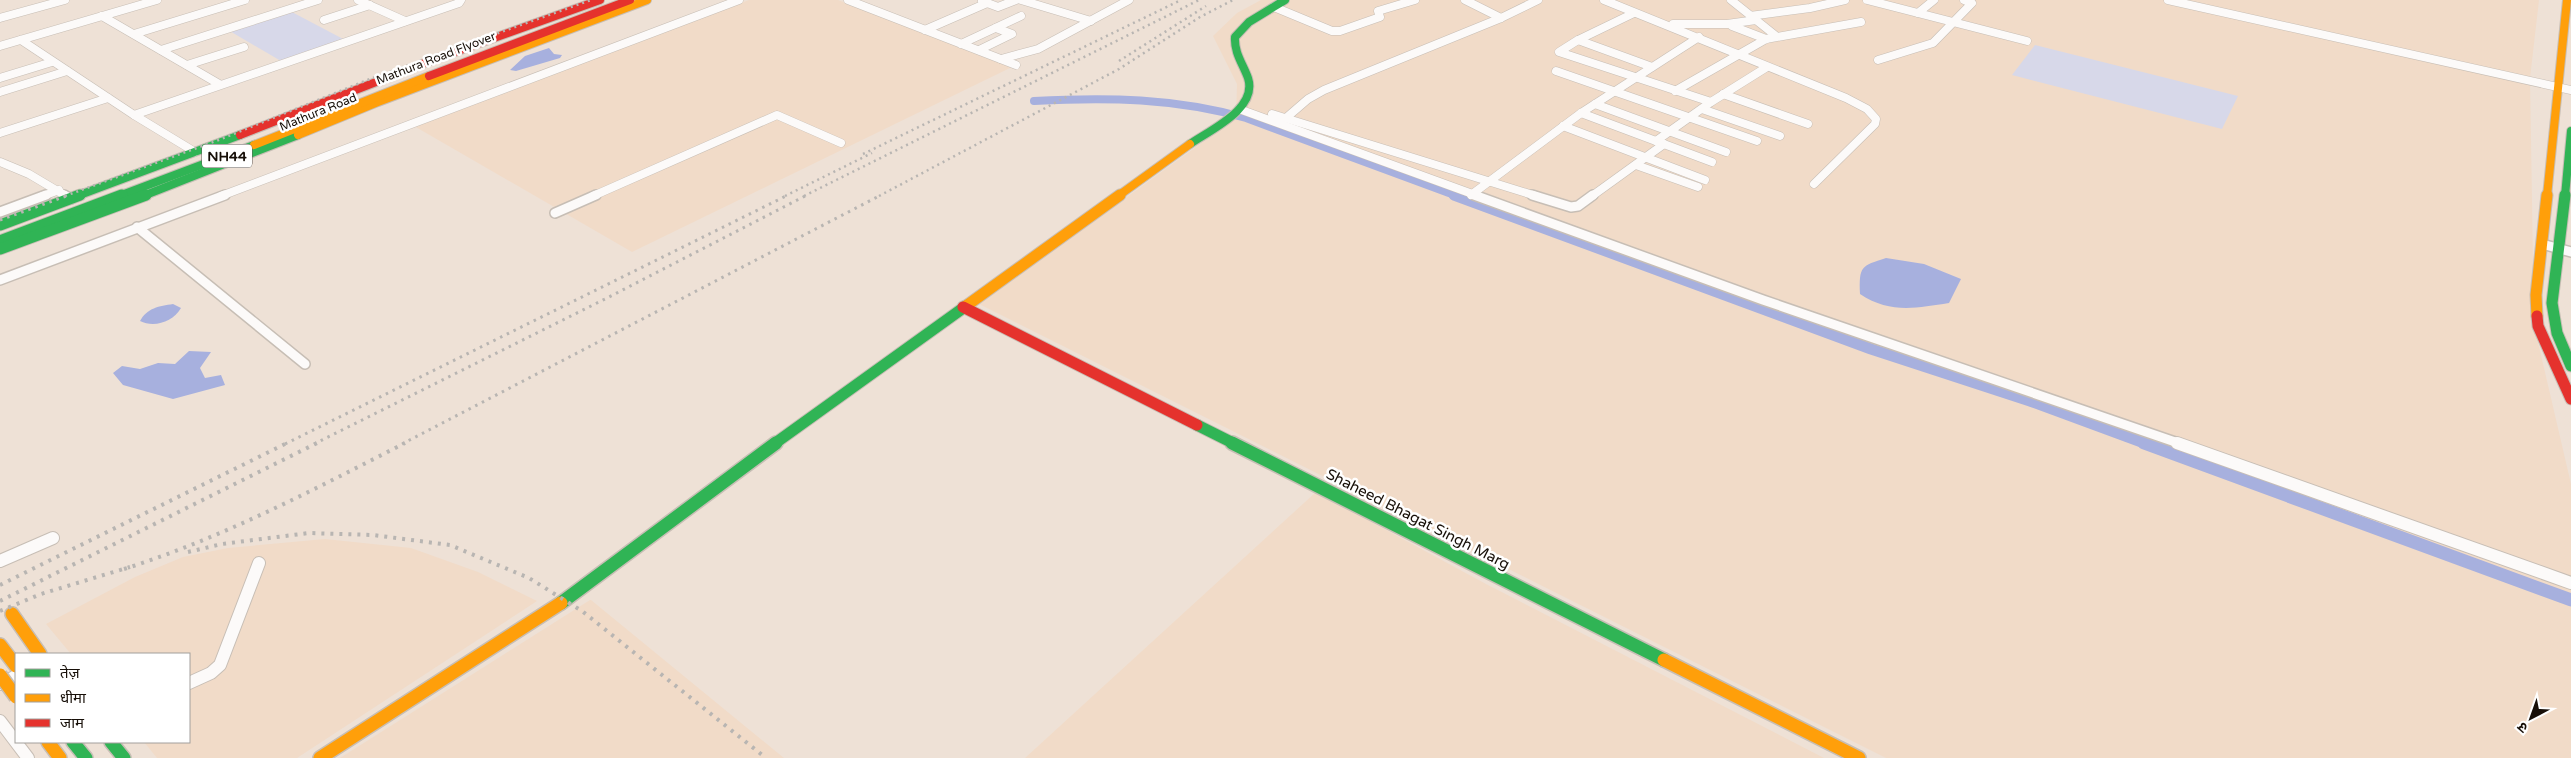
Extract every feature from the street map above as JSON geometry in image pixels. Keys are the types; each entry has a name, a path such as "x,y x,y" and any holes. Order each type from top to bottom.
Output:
{"main road":[{"name":"Mathura Road","path":"0,225 476,44 601,0"},
{"name":"NH44","path":"401,80 614,0"},
{"name":"Mathura Road Flyover","path":"0,241 204,165 452,67 630,0"},
{"name":"Mathura Road","path":"0,249 220,166 378,102 647,0"},
{"path":"320,758 565,600 963,307 1237,110 1250,98 1252,83 1233,44 1234,36 1239,30 1285,0"},
{"path":"2567,0 2563,86 2536,295 2538,326 2571,399"},
{"path":"401,80 476,44"},
{"path":"378,102 496,50"},
{"name":"Mathura Road Flyover","path":"0,232 187,163 401,80"},
{"path":"2571,131 2566,250 2552,303 2558,333 2571,366"},
{"name":"Shaheed Bhagat Singh Marg","path":"963,307 1859,758"},
{"path":"12,614 39,653"},
{"path":"0,645 15,665"},
{"path":"0,675 15,696"},
{"path":"49,743 60,758"},
{"path":"74,743 86,758"},
{"path":"112,743 124,758"}],"street":[{"path":"0,18 64,0"},
{"path":"0,46 157,0"},
{"path":"134,34 245,0"},
{"path":"161,50 318,0"},
{"path":"358,0 405,21"},
{"path":"134,115 219,84 459,3 461,0"},
{"path":"0,280 739,0"},
{"path":"848,0 1016,65"},
{"path":"925,30 984,1 1000,6 1016,0"},
{"path":"1021,0 1091,21"},
{"path":"1001,59 1038,48 1129,0"},
{"path":"1274,7 1332,31 1340,31 1380,17 1378,11 1415,0"},
{"path":"1465,0 1502,18"},
{"path":"1286,118 1308,99 1324,90 1502,18 1538,0"},
{"path":"1604,0 1699,37 1857,103 1876,119 1872,128 1814,184"},
{"path":"1731,0 1776,36"},
{"path":"1660,23 1727,24 1845,0"},
{"path":"1866,0 1890,2 1918,13 2027,41"},
{"path":"1918,13 1934,0"},
{"path":"1878,60 1933,43 1972,3 1964,0"},
{"path":"2168,0 2563,86 2571,90"},
{"path":"324,20 370,5"},
{"path":"1634,13 1578,40 1559,52 1635,79 1711,102"},
{"path":"102,16 219,84"},
{"path":"961,44 1021,16"},
{"path":"1675,91 1766,39 1861,22"},
{"path":"1727,24 1766,39"},
{"path":"979,50 1012,34 996,28"},
{"path":"1470,195 1581,113 1699,37"},
{"path":"21,40 134,115 195,152"},
{"path":"1578,40 1652,67"},
{"path":"187,65 244,47"},
{"path":"0,78 52,62"},
{"path":"1237,110 1286,118 1342,138 1490,180 1575,207 1636,165 1671,132 1711,102 1767,67"},
{"path":"0,92 67,71"},
{"path":"1556,71 1756,141"},
{"path":"1723,94 1808,124"},
{"path":"0,133 108,98"},
{"path":"1595,104 1726,152"},
{"path":"1702,109 1780,136"},
{"path":"1237,110 1470,195 2571,582"},
{"path":"1581,113 1712,162"},
{"path":"555,213 779,115 841,144"},
{"path":"1563,126 1705,180"},
{"path":"0,162 59,190 71,199"},
{"path":"1636,165 1698,188"},
{"path":"0,212 59,190"},
{"path":"137,227 305,364"},
{"path":"2542,244 2566,250"},
{"path":"0,561 53,538"},
{"path":"190,683 211,673 220,665 259,563"},
{"path":"0,684 15,676"},
{"path":"0,721 15,741"},
{"path":"17,743 28,758"}],"shaded area":[{"path":"749,0 838,0 1012,67 632,252 414,126"},
{"path":"1261,0 2539,0 2530,78 2534,325 2571,484 2571,758 1886,758 979,304 1236,118 1237,84 1213,36 1237,13"},
{"path":"290,11 345,40 281,61 228,30"},
{"path":"2035,45 2238,96 2222,129 2012,75"},
{"path":"1316,492 1486,584 1824,758 1025,758"},
{"path":"325,539 411,548 478,572 537,601 297,758 157,758 145,743 190,743 190,653 70,653 46,624 135,577 183,557 228,548"},
{"path":"590,600 784,758 340,758"}],"water":[{"path":"549,48 554,54 562,55 560,58 516,71 510,70 525,56"},
{"path":"1886,258 1924,264 1961,279 1949,303 1914,308 1882,305 1860,294 1860,278 1863,269 1871,263"},
{"path":"173,304 181,308 178,313 168,320 157,324 140,321 150,310"},
{"path":"189,351 211,352 200,368 205,378 221,375 225,385 173,399 123,385 113,373 122,366 140,369 158,363 175,364"}],"waterway":[{"path":"1034,101 1141,100 1220,111 1246,118 1457,196"},
{"path":"1454,195 1871,349 2030,401 2147,444"},
{"path":"2144,443 2571,600"}],"railway":[{"path":"65,196 216,141 375,77 591,0"},
{"path":"863,154 1181,0"},
{"path":"804,196 1199,0"},
{"path":"879,196 1119,69 1200,17 1233,0"},
{"path":"1119,61 1206,6"},
{"path":"785,196 872,153"},
{"path":"0,220 69,195"},
{"path":"285,444 788,195"},
{"path":"314,444 609,297 807,195"},
{"path":"402,444 881,195"},
{"path":"0,585 287,443"},
{"path":"0,601 317,443"},
{"path":"130,567 232,528 405,443"},
{"path":"188,552 222,544 309,533 373,535 450,545 529,578 582,611 766,758"},
{"path":"0,611 41,594 130,567"},
{"path":"124,569 130,567"}],"traffic: fast":[{"path":"1190,144 1232,115 1245,102 1249,95 1250,87 1237,53 1235,37 1239,30 1249,22 1285,0"},
{"path":"2571,131 2560,249 2552,303 2557,333 2571,366"},
{"path":"0,225 240,135"},
{"path":"0,249 221,167 298,135"},
{"path":"0,241 254,145"},
{"path":"561,603 737,471 966,306"},
{"path":"1197,425 1664,660"},
{"path":"74,743 86,758"},
{"path":"112,743 124,758"}],"traffic: slow":[{"path":"298,135 378,102 647,0"},
{"path":"2537,316 2536,295 2559,94 2567,0"},
{"path":"254,145 429,76"},
{"path":"966,306 1190,144"},
{"path":"320,758 561,603"},
{"path":"12,614 39,653"},
{"path":"0,645 15,665"},
{"path":"1664,660 1859,758"},
{"path":"0,675 15,696"},
{"path":"49,743 60,758"}],"traffic: jam":[{"path":"240,135 430,61 600,0"},
{"path":"429,76 630,0"},
{"path":"963,307 1197,425"},
{"path":"2537,316 2538,326 2571,399"}]}
